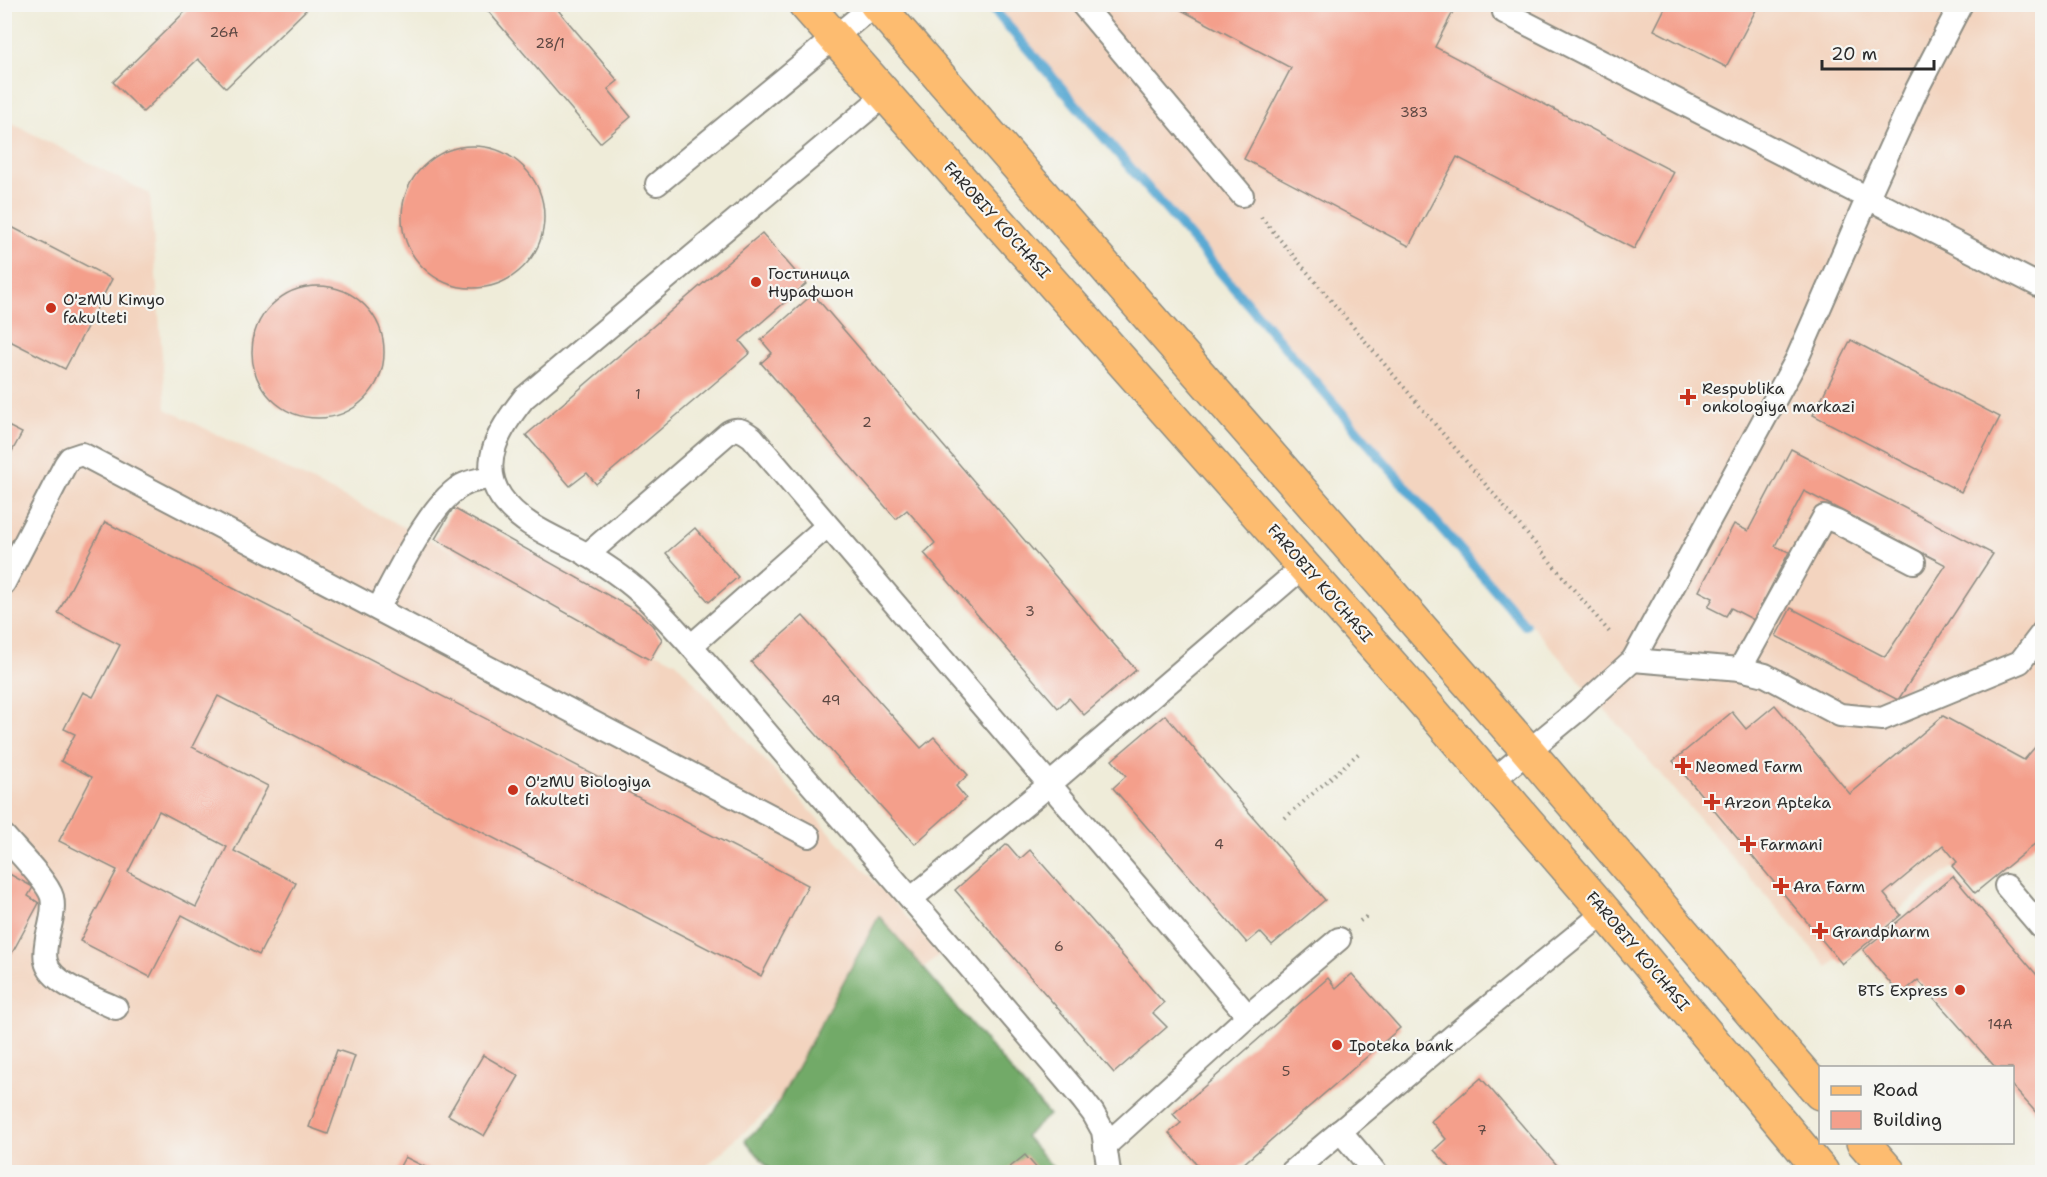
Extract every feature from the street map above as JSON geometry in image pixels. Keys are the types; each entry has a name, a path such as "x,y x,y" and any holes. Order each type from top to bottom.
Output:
{"main road":[{"name":"FAROBIY KO'CHASI","path":"805,4 1492,781 1605,912 1822,1173"},
{"path":"876,4 1528,751 1819,1091"},
{"path":"1864,1144 1889,1173"}],"lane":[{"path":"657,184 876,4"},
{"path":"1082,4 1242,195"},
{"path":"1508,4 1504,12 2043,287"},
{"path":"1492,781 1578,710 1633,660 1797,359 1917,89 1961,4"},
{"path":"885,95 524,398 504,424 494,444 492,477 501,497 526,523 587,555 618,575 644,596 691,646 912,898 1093,1113 1102,1131 1109,1173"},
{"path":"587,555 729,432 735,429 743,430 752,437 1248,1016"},
{"path":"4,583 65,465 70,458 82,454 809,836"},
{"path":"378,609 420,531 445,501 463,484 492,477"},
{"path":"1740,669 1824,517 1914,562"},
{"path":"691,646 827,526"},
{"path":"912,898 1049,785 1304,566"},
{"path":"1633,660 1740,669 1765,675 1840,715 1882,719 2020,662 2043,633"},
{"path":"4,836 52,895 53,906 45,961 50,971 60,981 116,1008"},
{"path":"2006,886 2043,928"},
{"path":"1292,1173 1605,912"},
{"path":"1105,1146 1248,1016 1339,939"},
{"path":"1340,1131 1375,1173"}],"path":[{"path":"1242,195 1633,660"},
{"path":"1285,818 1359,753"}],"shaded area":[{"name":"Respublika onkologiya markazi","path":"993,5 2042,5 2042,790 1959,862 1828,967"},
{"path":"4,119 150,194 166,409 676,662 940,954 700,1172 5,1172"}],"green space":[{"path":"879,916 1049,1115 1025,1136 1057,1172 772,1172 745,1140 770,1118"}],"building":[{"path":"193,4 312,4 226,88 198,59 143,112 113,82"},
{"path":"482,4 553,4 618,81 608,89 631,117 600,143"},
{"path":"1170,4 1457,4 1435,47 1674,172 1634,249 1457,157 1409,246 1244,159 1291,68"},
{"path":"1667,4 1759,4 1726,67 1654,30"},
{"path":"473,146 500,151 523,167 539,190 544,217 539,244 523,267 500,283 473,288 446,283 423,267 407,244 402,217 407,190 423,167 446,151"},
{"name":"O'zMU Kimyo fakulteti","path":"4,223 112,279 65,369 4,338"},
{"path":"762,233 806,284 740,341 750,353 596,484 587,473 570,486 526,435"},
{"path":"318,286 343,291 365,305 379,327 384,352 379,377 365,399 343,413 318,418 293,413 271,399 257,377 252,352 257,327 271,305 293,291"},
{"path":"813,294 1136,670 1084,715 1069,698 1058,708 924,553 935,543 921,526 907,510 896,519 761,363 772,353 761,340"},
{"path":"1851,340 2000,417 1961,492 1813,415"},
{"path":"4,424 22,433 4,466"},
{"path":"1791,449 1993,554 1898,700 1776,636 1791,608 1885,657 1946,565 1804,491 1775,546 1789,552 1754,620 1731,608 1726,616 1708,607 1713,598 1699,591 1734,524 1748,531"},
{"path":"453,508 638,612 652,625 662,639 650,660 435,539"},
{"name":"O'zMU Biologiya fakulteti","path":"105,522 808,885 761,976 218,696 192,747 268,786 234,851 296,883 259,955 182,915 150,977 80,941 117,870 59,841 92,777 61,761 75,734 64,729 83,692 93,697 120,645 58,613","holes":["159,811 227,847 196,907 128,872"]},
{"path":"695,528 738,577 709,602 666,553"},
{"path":"803,616 921,748 934,737 968,775 956,786 966,798 915,844 751,662"},
{"path":"1775,705 1850,794 1943,716 2024,760 2042,739 2042,838 1975,893 1952,866 1957,862 1943,845 1884,894 1901,915 1842,964 1673,761 1732,712 1746,729"},
{"path":"1165,715 1325,900 1272,945 1260,932 1247,943 1113,788 1126,776 1112,760"},
{"path":"1007,844 1020,859 1030,850 1164,1003 1153,1013 1167,1027 1114,1073 955,890"},
{"path":"4,871 33,887 28,896 39,903 4,968"},
{"path":"1953,876 2042,981 2042,1119 2014,1088 2014,1066 1994,1066 1918,980 1900,995 1863,950"},
{"path":"1352,974 1400,1028 1234,1172 1204,1172 1169,1133 1181,1123 1173,1114 1328,978 1336,988"},
{"path":"337,1050 355,1056 328,1134 309,1127"},
{"path":"483,1055 519,1076 484,1136 448,1115"},
{"path":"1481,1078 1563,1172 1454,1172 1434,1150 1446,1139 1431,1121"},
{"path":"1025,1155 1040,1172 1004,1172"},
{"path":"405,1157 435,1172 397,1172"}],"waterway":[{"path":"989,4 1525,625"}],"place":[{"name":"Гостиница Нурафшон","path":"756,282"},
{"name":"O'zMU Kimyo fakulteti","path":"51,308"},
{"name":"Respublika onkologiya markazi","path":"1688,397"},
{"name":"Neomed Farm","path":"1683,766"},
{"name":"O'zMU Biologiya fakulteti","path":"513,790"},
{"name":"Arzon Apteka","path":"1712,802"},
{"name":"Farmani","path":"1748,844"},
{"name":"Ara Farm","path":"1781,886"},
{"name":"Grandpharm","path":"1820,931"},
{"name":"BTS Express","path":"1960,990"},
{"name":"Ipoteka bank","path":"1337,1045"}]}
